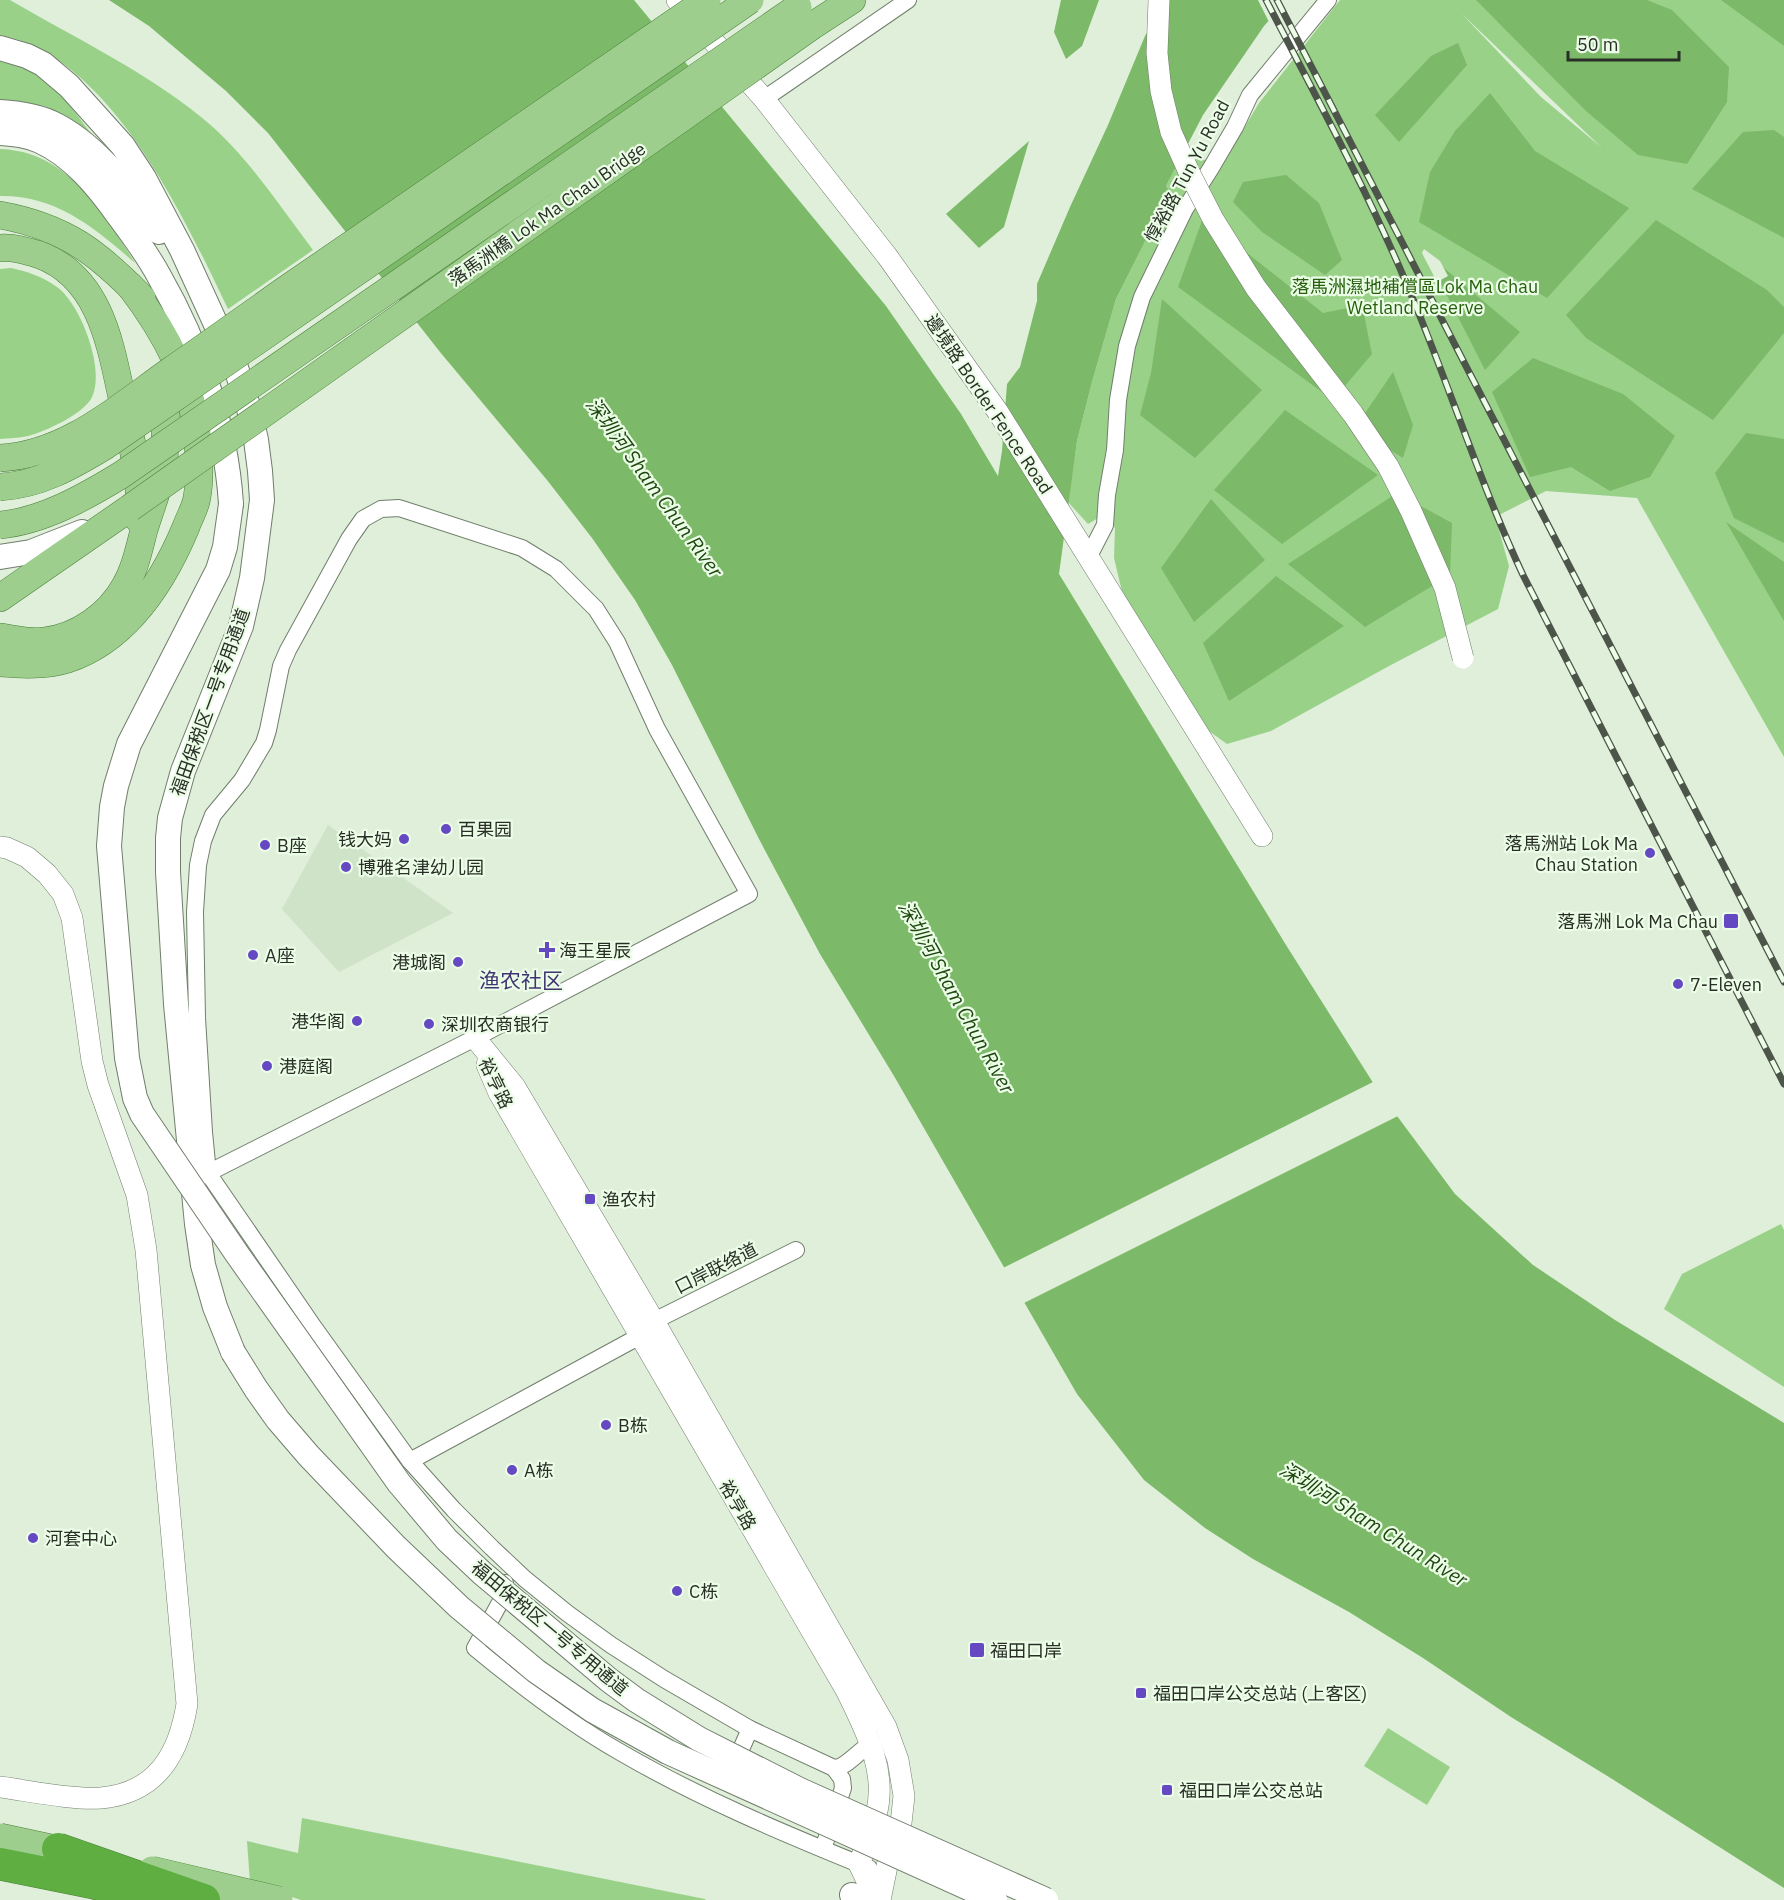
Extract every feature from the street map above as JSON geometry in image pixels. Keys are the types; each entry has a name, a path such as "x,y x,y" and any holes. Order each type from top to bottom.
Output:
{"highway":[{"path":"58,1849 204,1900"},
{"path":"0,1864 164,1900"}],"main road":[{"path":"0,458 21,457 42,451 86,430 707,0"},
{"path":"0,487 33,482 78,463 229,330 750,0"},
{"path":"806,11 852,0"},
{"name":"落馬洲橋 Lok Ma Chau Bridge","path":"0,525 38,516 95,491 121,475 806,11"},
{"name":"落馬洲橋 Lok Ma Chau Bridge","path":"0,598 281,402 806,11"},
{"name":"福田保税区一号专用通道","path":"0,48 27,56 43,64 69,86 123,146 144,178 229,330 236,368 249,409 260,471 262,500 252,578 241,626 192,745 175,796 168,838 176,1004 197,1224 203,1265 215,1308 233,1352 256,1389 309,1456 396,1547 459,1607 536,1671 592,1710 668,1752 995,1900"},
{"path":"0,112 18,113 56,125 93,152 141,206 229,330"},
{"name":"福田保税区一号专用通道","path":"0,133 21,135 57,150 104,195 159,274 184,326 205,380 225,458 231,504 225,547 218,570 129,744 112,807 109,846 127,1058 132,1090 142,1113 237,1254 399,1483 447,1540 500,1588 609,1680 636,1700 699,1739 800,1790 1046,1900"},
{"path":"0,215 25,220 72,239 95,254 130,286 173,331 205,380"},
{"path":"0,248 28,251 49,259 66,269 82,284 96,304 111,350 134,451 140,517 134,566"},
{"path":"0,637 45,641 62,637 85,627 115,602 134,566 164,462 166,392 130,286"},
{"path":"0,663 26,665 55,662 81,653 110,635 151,594 167,569 197,498 199,465 197,432 182,373 168,342 152,315 130,286"},
{"path":"0,557 31,552 60,542 130,508"},
{"path":"0,1837 279,1900"}],"street":[{"name":"邊境路 Border Fence Road","path":"677,0 764,99 887,256 998,412 1262,836"},
{"path":"764,99 908,0"},
{"path":"1159,0 1157,53 1161,91 1171,132 1189,172 1213,219 1256,288 1353,414 1388,466 1445,588 1463,658"},
{"name":"惇裕路 Tun Yu Road","path":"1089,556 1105,525 1107,495 1115,450 1118,400 1127,346 1142,297 1185,209 1216,161 1250,95 1328,0"},
{"path":"208,1173 476,1038 749,894 657,729 617,642 596,609 556,569 522,548 399,508 381,509 363,519 349,539 288,650 281,666 264,743 242,780 213,815 203,841 198,865 195,912 198,1029 208,1173 313,1326 410,1461 492,1548 525,1579 611,1645 750,1729 834,1768 842,1779 843,1788 823,1849"},
{"path":"0,847 27,857 47,874 63,894 72,918 92,1061 98,1085 137,1195 146,1250 187,1704 183,1728 175,1750 162,1770 143,1784 122,1794 100,1798 76,1797 0,1787"},
{"name":"裕亨路","path":"476,1038 499,1093 647,1329 870,1697 893,1746 902,1777 904,1796 901,1823 878,1900"},
{"name":"口岸联络道","path":"410,1461 647,1329 796,1250"},
{"name":"裕亨路","path":"647,1329 846,1690 871,1744 879,1779 877,1813 859,1864 878,1900"},
{"path":"492,1548 503,1572 504,1590 475,1648 521,1685 592,1735 643,1765 718,1803 885,1875"},
{"path":"718,1803 750,1729"},
{"path":"834,1768 843,1767 871,1744"},
{"path":"856,1898 859,1864"}],"shaded area":[{"name":"博雅名津幼儿园","path":"328,825 453,913 339,972 282,909"}],"green space":[{"path":"0,0 10,0 108,55 156,84 201,117 233,146 313,250 228,309 166,187 139,145 109,107 76,74 40,49 0,35"},
{"name":"落馬洲濕地補償區Lok Ma Chau Wetland Reserve","path":"1340,0 1784,0 1784,757 1637,498 1546,491 1501,514 1497,523 1509,566 1498,609 1271,731 1227,744 1202,726 1123,596 1114,558 1115,528 1105,514 1088,524 1068,502 1077,441 1116,299 1170,192 1166,186 1177,165 1197,159 1216,161 1203,197 1259,103","holes":["1462,14 1601,147 1541,97"]},
{"path":"0,61 29,71 42,79 64,99 92,135 64,115 44,106 0,101"},
{"path":"0,149 24,152 45,160 64,173 96,205 135,263 74,216 39,201 0,196"},
{"path":"11,268 46,280 66,296 83,323 94,357 96,373 91,399 79,411 62,422 28,436 0,439 0,269"},
{"path":"1781,1224 1784,1230 1784,1387 1664,1309 1682,1274"},
{"path":"1388,1728 1450,1767 1427,1805 1364,1766"},
{"path":"302,1818 706,1900 301,1900 250,1883 247,1841 298,1853"}],"water":[{"name":"深圳河 Sham Chun River","path":"109,0 634,0 886,306 961,414 998,476 1007,384 1020,367 1037,301 1037,284 1145,36 1167,0 1288,0 1264,26 1203,115 1166,186 1170,192 1116,299 1077,441 1059,574 1377,1089 1455,1194 1533,1265 1615,1320 1784,1423 1784,1888 1511,1717 1349,1612 1253,1559 1205,1528 1144,1480 1077,1394 894,1076 820,954 759,839 672,665 635,600 592,538 547,480 440,352 268,133 226,91 149,26"},
{"path":"1061,0 1099,0 1082,46 1066,59 1054,32"},
{"path":"1476,0 1647,0 1672,10 1729,67 1727,102 1687,164 1638,155 1586,111"},
{"path":"1721,0 1784,0 1784,46"},
{"path":"1458,43 1467,65 1399,142 1375,115 1431,56"},
{"path":"1490,93 1535,151 1629,208 1547,298 1419,222 1430,172 1455,131"},
{"path":"1774,130 1784,137 1784,238 1692,189 1743,132"},
{"path":"1029,141 1004,227 979,248 946,214"},
{"path":"1286,175 1319,203 1342,260 1325,275 1262,232 1233,202 1243,182"},
{"path":"1203,218 1323,313 1362,305 1372,354 1333,400 1178,287"},
{"path":"1656,220 1767,290 1784,307 1784,333 1713,420 1586,338 1566,315"},
{"path":"1425,252 1520,332 1485,370"},
{"path":"1162,299 1262,390 1195,458 1140,415 1151,373"},
{"path":"1533,358 1623,394 1675,436 1650,477 1610,491 1571,467 1530,477 1492,392"},
{"path":"1393,372 1413,425 1403,458 1355,428"},
{"path":"1285,410 1378,475 1282,544 1214,490"},
{"path":"1746,433 1784,439 1784,543 1734,518 1715,473"},
{"path":"1397,493 1452,523 1450,575 1365,627 1288,564"},
{"path":"1211,499 1265,560 1194,622 1161,568"},
{"path":"1726,522 1784,562 1784,621"},
{"path":"1276,576 1344,626 1229,701 1203,643"}],"pier":[{"path":"1258,0 1291,0 1270,24"},
{"path":"1424,249 1440,261 1448,276 1437,282 1422,253"},
{"path":"1375,1081 1400,1115 1022,1304 1001,1269"}],"railway":[{"path":"1266,0 1389,244 1420,317 1491,502 1523,575 1784,1084"},
{"path":"1277,0 1784,982"}],"place":[{"name":"百果园","path":"446,829"},
{"name":"钱大妈","path":"404,839"},
{"name":"B座","path":"265,845"},
{"name":"落馬洲站 Lok Ma Chau Station","path":"1650,853"},
{"name":"博雅名津幼儿园","path":"346,867"},
{"name":"落馬洲 Lok Ma Chau","path":"1731,921"},
{"name":"海王星辰","path":"547,950"},
{"name":"A座","path":"253,955"},
{"name":"港城阁","path":"458,962"},
{"name":"7-Eleven","path":"1678,984"},
{"name":"港华阁","path":"357,1021"},
{"name":"深圳农商银行","path":"429,1024"},
{"name":"港庭阁","path":"267,1066"},
{"name":"渔农村","path":"590,1199"},
{"name":"B栋","path":"606,1425"},
{"name":"A栋","path":"512,1470"},
{"name":"河套中心","path":"33,1538"},
{"name":"C栋","path":"677,1591"},
{"name":"福田口岸","path":"977,1650"},
{"name":"福田口岸公交总站 (上客区)","path":"1141,1693"},
{"name":"福田口岸公交总站","path":"1167,1790"}],"district":[{"name":"渔农社区","path":"521,980"}]}
